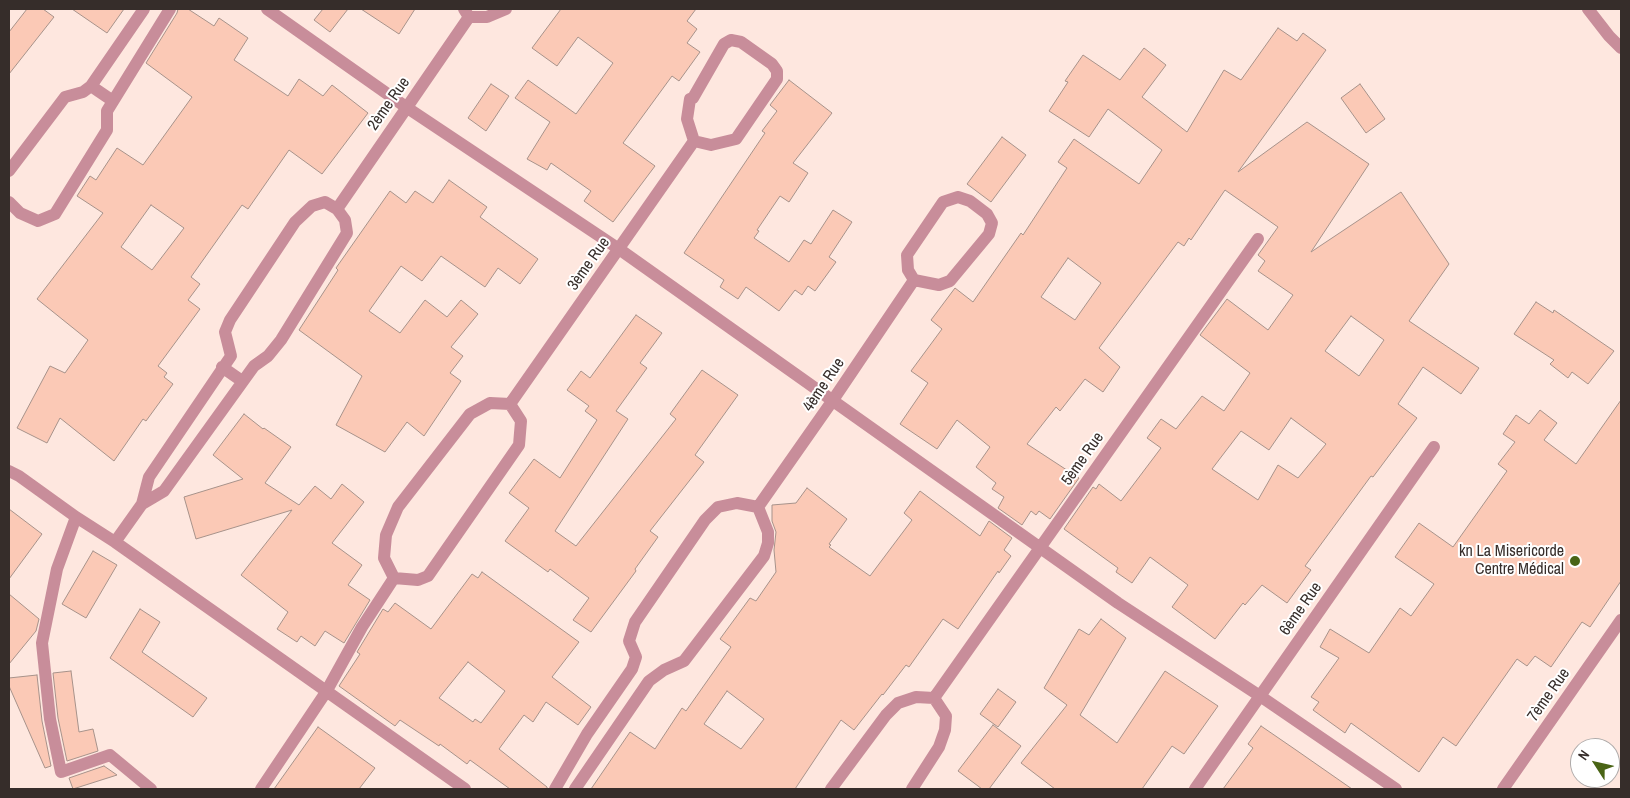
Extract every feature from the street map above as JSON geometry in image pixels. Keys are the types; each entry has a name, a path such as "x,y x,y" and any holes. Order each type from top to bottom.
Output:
{"street":[{"path":"9,171 64,97 83,92 91,86 144,9"},
{"path":"9,202 20,213 38,220 55,214 107,130 108,111 113,101 170,9"},
{"path":"267,9 406,107 619,249 1118,603 1260,696 1396,789"},
{"path":"466,13 487,17 506,9"},
{"path":"1588,9 1621,48"},
{"name":"2ème Rue","path":"337,209 406,107 466,13"},
{"path":"731,40 741,42 772,64 777,71 777,79 736,138 711,145 694,141 687,119 690,99 693,98 724,44 731,40"},
{"path":"91,86 113,101"},
{"name":"3ème Rue","path":"510,404 694,141"},
{"path":"958,197 970,201 987,214 992,223 989,234 950,281 939,285 914,280 908,270 906,255 943,202 958,197"},
{"path":"115,542 142,504 149,477 231,356 225,332 230,320 295,222 312,206 325,202 337,209 345,220 347,233 281,340 268,356 254,366 242,381 192,455 164,491 142,504"},
{"name":"5ème Rue","path":"934,698 1258,239"},
{"name":"4ème Rue","path":"758,507 914,280"},
{"path":"222,367 242,381"},
{"path":"490,403 510,404 521,421 519,445 428,576 418,580 394,578 384,558 386,534 398,507 470,414 490,403"},
{"name":"6ème Rue","path":"1195,789 1434,447"},
{"path":"9,471 115,542 465,789"},
{"path":"555,789 587,734 632,669 636,657 629,641 635,622 705,520 718,507 737,503 758,507 768,532 768,543 764,556 684,661 664,670 649,681 575,789"},
{"path":"76,517 57,569 42,643 50,719 62,772 110,755 151,789"},
{"path":"261,789 326,692 362,627 394,578"},
{"name":"7ème Rue","path":"1503,789 1621,620"},
{"path":"632,669 649,681"},
{"path":"831,789 886,715 898,704 916,697 934,698 946,716 945,730 939,747 912,789"}],"building":[{"path":"27,9 43,9 54,17 9,74 9,32"},
{"path":"72,9 124,9 107,33"},
{"path":"178,9 188,9 214,26 219,18 248,38 234,60 288,96 299,79 323,96 332,85 368,113 322,174 289,150 248,209 242,205 191,277 200,284 188,300 200,309 158,366 167,373 164,377 173,384 146,421 143,419 114,461 60,418 47,443 17,428 50,366 65,373 88,340 37,299 103,213 77,196 90,176 96,180 117,148 143,165 192,97 146,63","holes":["151,205 184,228 152,270 121,247"]},
{"path":"323,9 348,9 330,32 314,20"},
{"path":"361,9 415,9 399,34"},
{"path":"561,9 696,9 687,21 697,29 687,43 700,52 679,81 672,76 623,143 655,166 613,222 584,201 591,191 551,163 547,170 527,159 550,122 515,98 528,80 576,114 613,63 578,37 557,66 532,48"},
{"path":"1278,28 1297,41 1303,33 1326,50 1238,172 1307,122 1369,164 1311,252 1401,192 1449,264 1409,321 1479,368 1461,394 1423,367 1398,404 1417,418 1373,477 1371,476 1305,566 1311,570 1287,603 1262,585 1245,605 1243,603 1215,639 1172,607 1188,585 1150,557 1132,583 1116,572 1118,568 1064,529 1093,487 1096,489 1099,484 1121,501 1161,448 1147,438 1161,419 1176,429 1202,396 1224,411 1250,373 1200,335 1227,299 1268,330 1293,295 1258,271 1265,261 1258,255 1278,227 1225,190 1191,240 1189,238 1184,246 1178,242 1099,348 1120,367 1103,392 1085,379 1060,411 1056,407 1027,444 1079,478 1050,519 1039,511 1036,515 1031,511 1022,525 998,508 1004,497 992,489 996,483 976,467 990,447 957,420 937,449 900,424 928,383 911,371 942,329 931,320 955,288 973,302 1021,233 1023,235 1067,168 1058,162 1074,139 1139,184 1162,150 1108,109 1089,137 1049,111 1068,82 1065,81 1083,55 1120,80 1144,48 1166,65 1142,97 1187,132 1224,70 1241,80","holes":["1068,258 1101,283 1075,320 1041,297","1351,316 1384,340 1359,376 1325,351","1291,418 1326,444 1298,478 1278,465 1258,500 1212,469 1241,431 1269,450"]},
{"path":"789,80 832,113 793,163 808,173 789,202 780,196 757,230 759,231 754,238 789,262 804,240 811,244 833,210 852,222 829,257 836,262 815,291 808,286 802,295 795,290 779,311 746,287 738,299 720,287 724,280 684,253 765,133 762,131 777,111 770,105"},
{"path":"491,84 509,96 486,131 468,118"},
{"path":"1360,84 1385,119 1366,133 1341,98"},
{"path":"1002,137 1026,155 991,202 967,184"},
{"path":"449,180 487,207 480,217 538,259 520,284 498,268 485,287 441,256 422,281 401,266 369,311 400,333 425,300 447,317 461,300 478,314 451,347 463,356 450,373 461,381 424,436 407,422 385,452 336,425 362,376 299,330 338,270 336,268 390,191 406,203 415,191 433,203"},
{"path":"1536,302 1553,313 1554,310 1614,351 1588,384 1572,372 1568,378 1550,364 1554,360 1514,334"},
{"path":"636,315 662,333 640,363 647,368 616,411 628,419 555,531 576,546 676,419 670,414 702,370 738,395 695,455 704,462 650,531 658,537 635,569 636,571 591,632 573,620 589,598 550,569 548,572 505,541 529,508 509,493 534,459 560,478 597,420 585,411 589,406 567,390 581,371 590,378"},
{"path":"1621,400 1621,581 1590,627 1582,622 1551,667 1535,656 1527,666 1517,659 1456,746 1443,737 1419,772 1351,723 1345,733 1313,710 1319,702 1311,697 1339,658 1320,647 1330,629 1369,653 1400,608 1411,616 1434,584 1395,557 1419,523 1453,547 1507,471 1498,464 1515,442 1503,434 1516,415 1529,424 1540,410 1557,423 1544,440 1576,464"},
{"path":"244,414 291,447 265,483 299,505 315,486 331,499 342,484 364,502 332,543 362,565 348,585 370,600 344,643 325,631 315,646 301,636 297,642 277,629 288,612 241,575 292,510 196,539 184,497 243,479 213,455"},
{"path":"807,488 847,519 829,544 831,545 829,547 870,576 912,520 904,513 920,491 980,536 989,521 1012,538 1004,550 1011,556 999,573 998,571 958,629 943,619 909,667 906,665 854,730 841,720 795,789 591,789 630,732 655,749 682,708 686,711 731,647 720,639 750,598 756,601 776,572 774,550 776,532 772,521 772,505 796,503","holes":["727,691 764,719 741,749 704,724"]},
{"path":"9,509 42,534 9,579"},
{"path":"93,551 117,565 86,618 62,604"},
{"path":"482,572 579,642 552,677 591,707 578,725 546,702 533,722 524,715 499,749 547,787 547,789 510,789 470,760 467,764 440,744 439,746 400,720 395,726 339,686 360,654 357,652 383,609 388,612 395,603 431,629 472,574 478,578","holes":["468,662 505,691 481,723 475,719 473,722 439,698"]},
{"path":"9,594 39,619 36,631 9,664"},
{"path":"140,609 160,622 142,652 207,698 193,717 110,658"},
{"path":"1101,619 1126,638 1080,715 1117,743 1165,671 1218,706 1184,754 1172,746 1142,789 1055,789 1021,763 1067,705 1044,688 1079,629 1089,635"},
{"path":"71,671 79,732 93,729 98,751 67,761 58,718 53,673"},
{"path":"37,675 42,721 51,766 45,768 9,686 9,678"},
{"path":"998,689 1016,702 998,727 980,714"},
{"path":"993,725 1021,746 989,789 982,789 958,771"},
{"path":"1261,726 1352,789 1223,789 1253,748 1248,744"},
{"path":"318,727 375,768 359,789 274,789"},
{"path":"104,766 117,775 73,789 69,778"}],"place":[{"name":"kn La Misericorde Centre Médical","path":"1575,561"}]}
